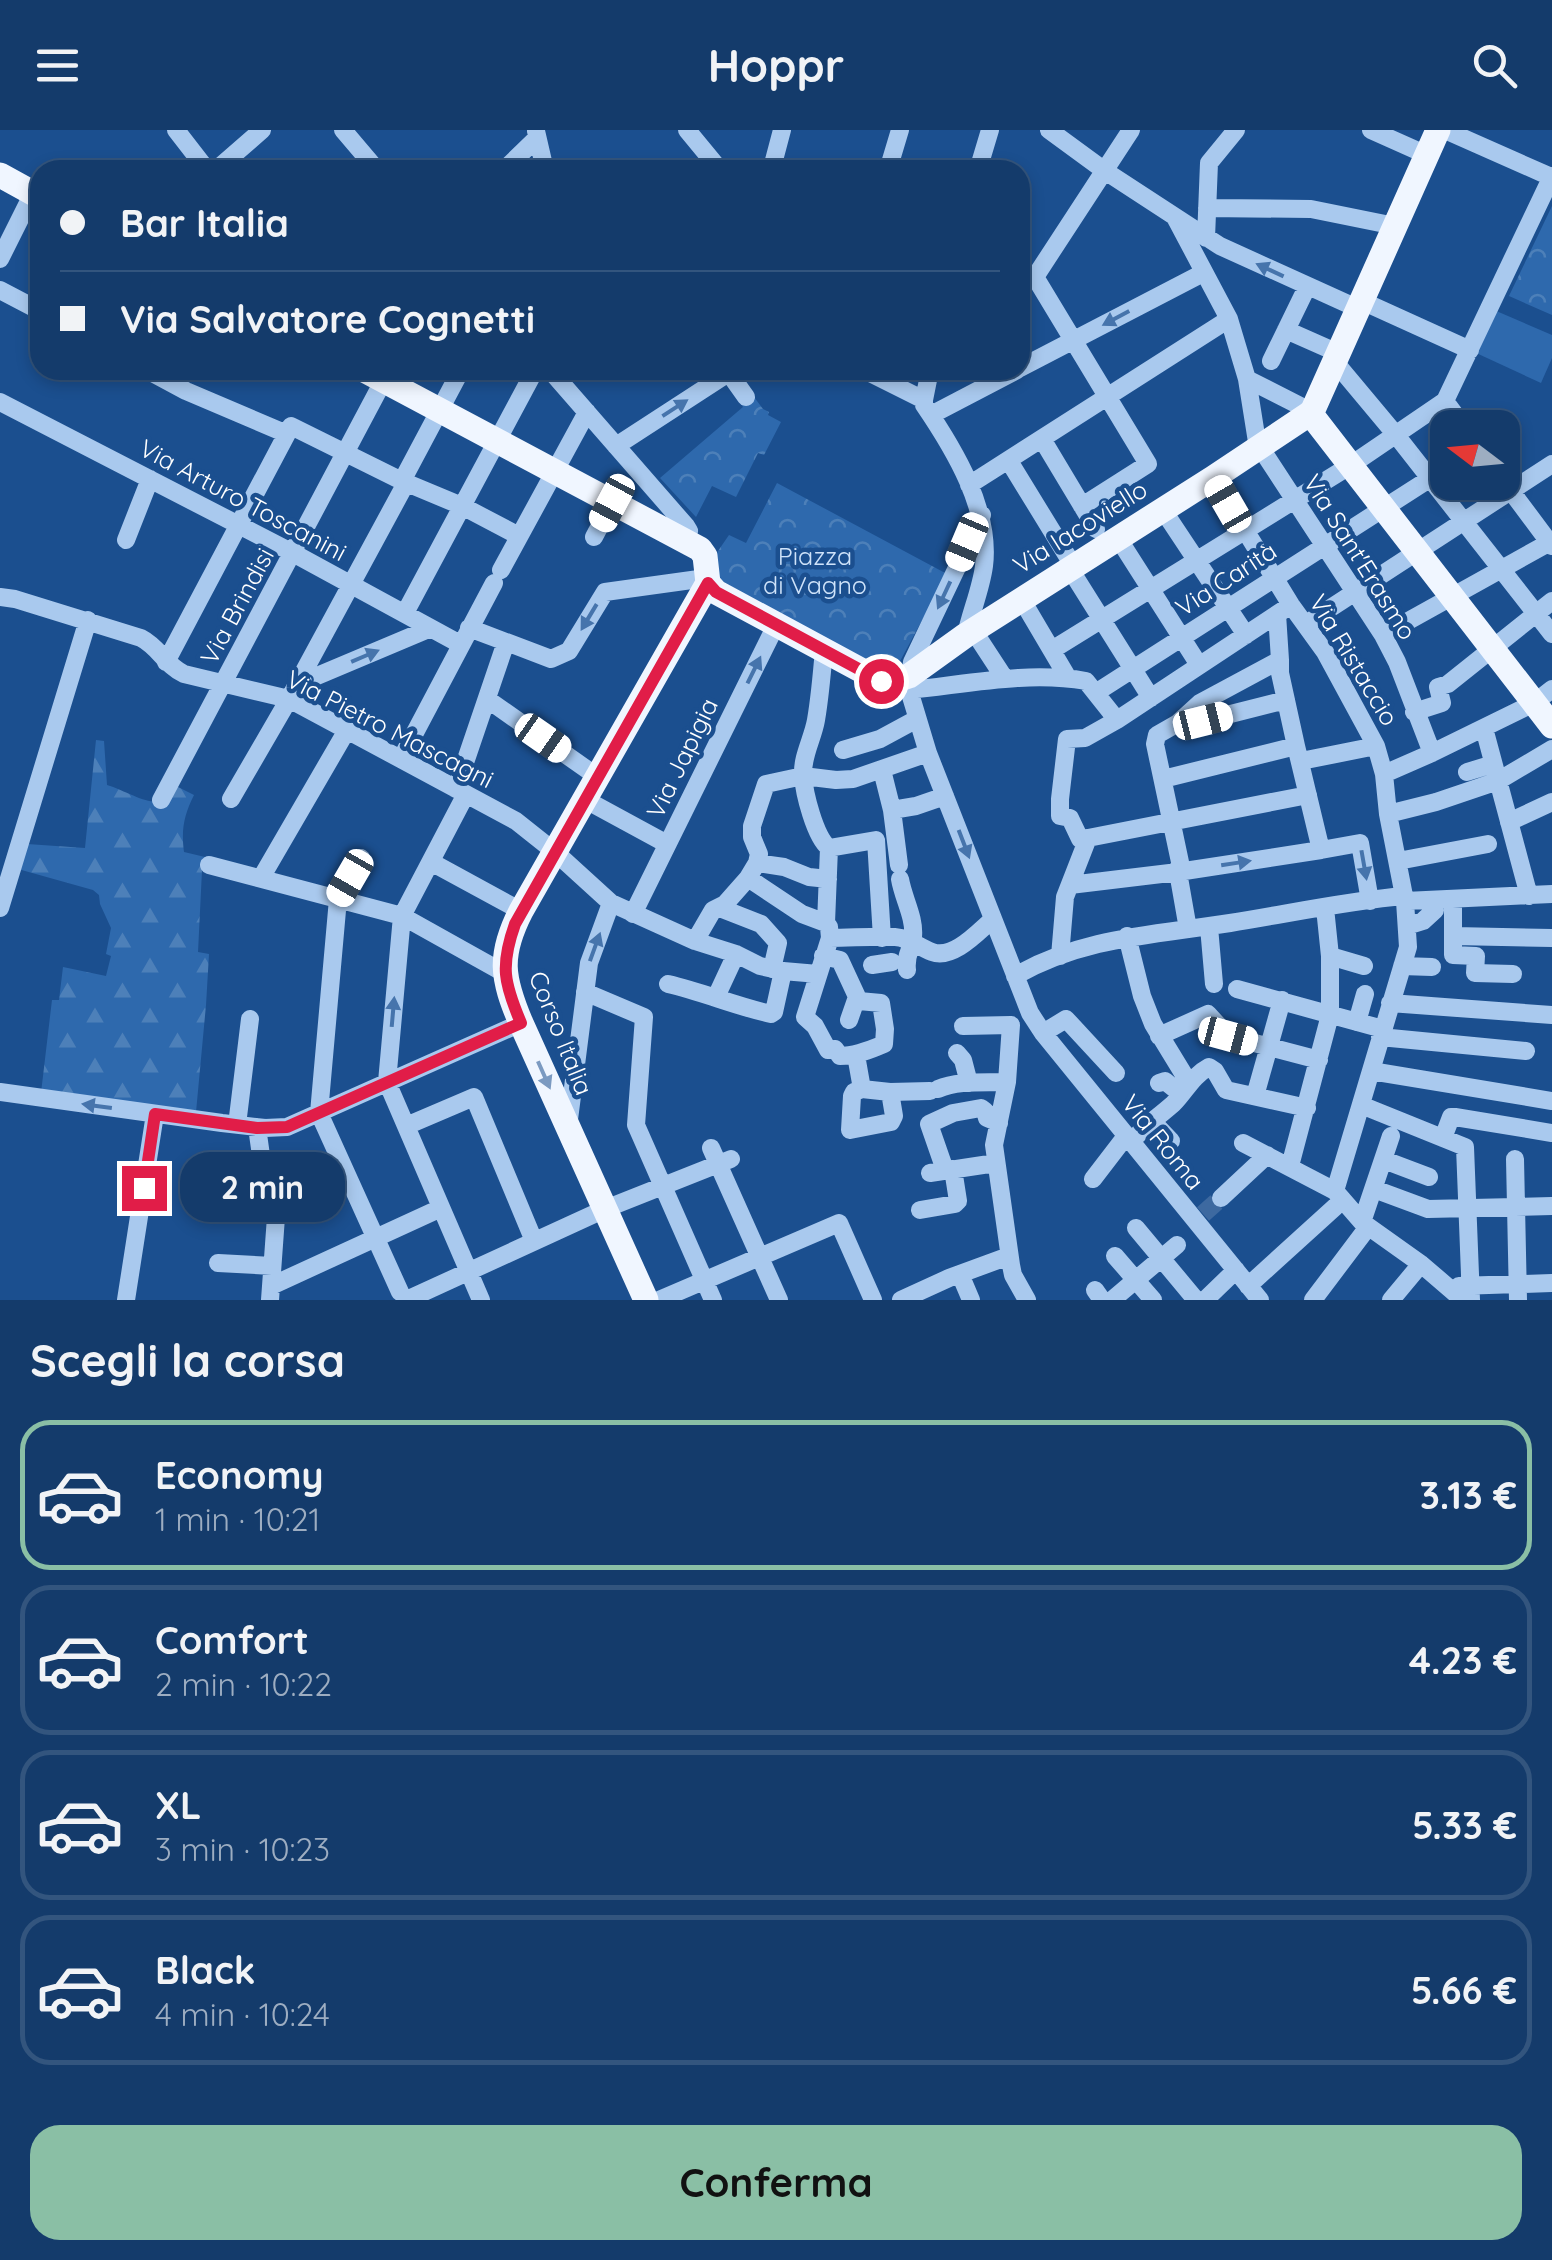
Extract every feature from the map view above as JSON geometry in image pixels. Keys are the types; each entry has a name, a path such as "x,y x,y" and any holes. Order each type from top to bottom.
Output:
{"main road":[{"path":"1442,130 1427,155 1311,413 1492,648 1543,696 1552,726"},
{"path":"0,175 30,191"},
{"path":"389,380 554,473 684,540 703,552 708,581 716,592 824,649"},
{"name":"Via Iacoviello","path":"824,649 881,681 909,683 969,633 1072,568 1107,534 1163,510 1311,413"},
{"name":"Corso Italia","path":"646,1300 521,1023 504,973 510,936 522,911 708,581"}],"street":[{"path":"176,130 199,160"},
{"path":"228,160 262,130"},
{"path":"342,130 368,160"},
{"path":"687,130 712,160"},
{"path":"773,160 782,130"},
{"path":"891,160 900,130"},
{"path":"981,160 990,130"},
{"path":"1050,130 1206,238 1307,287 1470,350"},
{"path":"1030,272 1131,130"},
{"path":"1206,238 1208,163 1236,130"},
{"path":"1371,130 1427,155"},
{"path":"1052,650 1351,465 1446,401 1552,176 1442,130"},
{"path":"513,160 536,134"},
{"path":"536,134 542,160"},
{"path":"0,259 30,207"},
{"path":"1207,208 1310,208 1395,226"},
{"path":"1175,218 1229,320 1259,447"},
{"path":"1030,363 1202,273"},
{"path":"1030,278 1073,341 1147,471 1082,506"},
{"path":"1270,361 1307,287"},
{"path":"0,290 30,306"},
{"path":"970,486 1229,320"},
{"path":"1286,330 1337,358 1552,634"},
{"path":"1246,379 1311,413"},
{"path":"165,380 186,392 346,452 519,536"},
{"name":"Via Brindisi","path":"161,800 346,452 376,380"},
{"path":"231,799 294,692 456,380"},
{"path":"405,613 530,380"},
{"path":"559,380 686,526 689,531 684,540"},
{"path":"616,446 719,380"},
{"path":"736,380 746,397"},
{"path":"881,380 927,408 982,514 984,560 969,633 1005,679"},
{"path":"927,408 929,380"},
{"path":"927,408 992,380"},
{"path":"1446,401 1452,410"},
{"name":"Via Arturo Toscanini","path":"0,402 431,628 506,642 552,659 569,651 605,592 708,581"},
{"path":"402,759 588,412"},
{"path":"166,662 289,430"},
{"path":"1042,440 1082,506 1150,589 1199,666"},
{"name":"Via Sant'Erasmo","path":"1259,447 1383,635 1432,753"},
{"path":"1010,461 1151,698"},
{"path":"1520,479 1552,464"},
{"name":"Via Ristaccio","path":"1213,478 1274,577 1284,610 1306,624 1325,652 1376,746 1404,895 1408,948 1402,966"},
{"name":"Via Carità","path":"1097,692 1429,479"},
{"path":"126,540 150,480"},
{"path":"1306,624 1463,522 1489,500"},
{"path":"1383,635 1551,543 1518,500"},
{"path":"594,537 612,503"},
{"path":"1163,510 1246,635"},
{"path":"982,514 920,645 909,683 1068,678 1086,681 1117,720"},
{"name":"Via Pietro Mascagni","path":"0,597 141,638 150,642 172,669 184,674 294,692 347,730 516,822 611,903 695,941 777,970 825,948 882,938 913,941 928,951 947,953 993,919"},
{"path":"1022,600 1068,678"},
{"path":"1414,712 1442,703 1438,687 1448,684 1552,601"},
{"path":"1084,838 1070,818 1060,816 1067,739 1085,738 1117,720 1284,610"},
{"path":"1284,610 1280,673 1321,850"},
{"path":"0,908 88,620"},
{"name":"Via Japigia","path":"632,914 776,625"},
{"path":"294,692 431,628"},
{"path":"480,1300 387,1082 402,916 461,792 506,642"},
{"path":"824,649 828,692 803,776 807,830 829,848 876,840 882,938"},
{"path":"1188,929 1178,872 1180,862 1156,735 1200,704 1280,660"},
{"name":"Via Roma","path":"909,683 928,753 1030,1013 1128,1138 1191,1229 1236,1270 1254,1293"},
{"path":"1384,774 1543,696"},
{"path":"486,699 668,844"},
{"path":"1178,723 1203,721 1286,700"},
{"path":"808,750 840,750 880,739 918,719"},
{"path":"1484,728 1529,896"},
{"path":"261,878 347,730"},
{"path":"1162,778 1298,754 1376,746"},
{"path":"1388,814 1458,804 1464,790 1552,749"},
{"path":"695,941 713,910 720,908 753,871 759,854 752,826 766,784 803,776 854,779 928,753"},
{"path":"872,965 901,964 913,941 882,770"},
{"path":"1467,772 1496,773"},
{"path":"836,780 839,800"},
{"path":"1084,838 1308,795"},
{"path":"892,810 945,796"},
{"path":"1509,822 1552,802"},
{"path":"1060,956 1065,897 1084,838"},
{"path":"1070,884 1178,872 1360,843 1370,901"},
{"path":"1398,861 1488,844"},
{"path":"829,848 825,948 805,1018 815,1026 828,1050 848,1055 862,1089"},
{"path":"361,858 338,899 319,1113 406,1295 663,1186 720,1157 780,1300"},
{"path":"431,862 522,911"},
{"path":"209,866 402,916 504,973"},
{"path":"753,871 784,867 828,880"},
{"path":"753,871 802,914 825,948 840,960 857,997 863,1003 882,1004 886,1040 882,1046 848,1055"},
{"path":"878,896 901,880"},
{"path":"1015,976 1042,962 1127,936 1404,895 1453,899 1552,894"},
{"path":"1453,899 1453,955 1476,956 1476,973 1513,974"},
{"path":"568,1127 589,962 611,903"},
{"path":"668,984 772,1014 778,943 761,924 720,908"},
{"path":"1290,1166 1330,1015 1325,908"},
{"path":"1407,926 1423,921 1435,910"},
{"path":"1210,926 1214,984"},
{"path":"1127,936 1142,996 1185,1089"},
{"path":"1454,936 1552,938"},
{"path":"716,996 736,954"},
{"path":"1330,956 1364,966"},
{"path":"1254,1293 1334,1199 1402,966 1432,967"},
{"path":"1236,990 1357,1022 1382,1033 1526,1051"},
{"path":"585,992 644,1017 636,1125 713,1300"},
{"path":"1357,1022 1365,994"},
{"path":"849,1020 857,997"},
{"path":"1256,1096 1282,1000"},
{"path":"1390,1003 1552,1016"},
{"path":"964,1026 1011,1026 1030,1013"},
{"path":"1159,1036 1208,1014 1228,1036 1320,1060"},
{"path":"1043,1033 1066,1019 1116,1072"},
{"path":"237,1125 250,1020"},
{"path":"0,1092 257,1128 287,1127 521,1023"},
{"path":"1011,1026 1007,1082 994,1146 1013,1275 1027,1300"},
{"path":"957,1052 969,1083"},
{"path":"1092,1178 1128,1138 1209,1068 1215,1070 1221,1097 1256,1096 1306,1108"},
{"path":"1371,1071 1552,1102"},
{"path":"890,1092 894,1116 891,1122 850,1130 852,1096 862,1089 890,1092 1007,1082"},
{"path":"1159,1082 1185,1089"},
{"path":"938,1088 953,1113"},
{"path":"1479,1120 1488,1090"},
{"path":"406,1126 474,1097 534,1242"},
{"path":"1361,1105 1465,1147 1468,1208 1461,1294"},
{"path":"920,1210 958,1201 943,1171 929,1124 953,1113 980,1108 987,1118 999,1123"},
{"path":"126,1300 155,1114"},
{"path":"1443,1138 1451,1118 1552,1133"},
{"path":"1152,1121 1171,1141"},
{"path":"257,1128 263,1170 277,1204 270,1293"},
{"path":"1313,1300 1365,1224 1391,1136"},
{"path":"1243,1144 1290,1166 1461,1294 1518,1292 1552,1283"},
{"path":"1222,1198 1267,1155"},
{"path":"1515,1159 1518,1292"},
{"path":"1384,1160 1429,1177"},
{"path":"943,1171 996,1164"},
{"path":"1374,1189 1420,1208 1552,1206"},
{"path":"270,1293 375,1237 441,1208"},
{"path":"660,1300 838,1222 873,1300"},
{"path":"1136,1228 1196,1300"},
{"path":"1112,1300 1191,1229"},
{"path":"901,1300 1010,1256"},
{"path":"1115,1256 1154,1300"},
{"path":"218,1262 272,1266"},
{"path":"1391,1300 1421,1264"},
{"path":"1204,1300 1236,1270"},
{"path":"960,1274 970,1300"}],"green space":[{"path":"1552,206 1552,315 1509,296"},
{"path":"1494,310 1552,335 1552,358 1541,383 1474,352"},
{"path":"751,393 768,415 781,422 764,455 758,453 736,497 712,486 696,517 660,478 743,407 740,401"},
{"name":"Piazza di Vagno","path":"777,483 947,574 892,676 714,583 710,570 718,551 729,535 746,543"},
{"path":"96,740 104,741 107,785 151,801 176,786 194,795 184,822 183,844 184,852 205,857 198,952 209,954 196,1112 41,1093 52,1000 59,1000 63,967 106,976 111,928 99,895 93,890 18,869 27,844 85,848"}],"tunnel":[{"path":"1203,1214 1221,1198"}],"route":[{"path":"144,1188 155,1114 257,1128 287,1127 521,1023 504,973 515,924 708,583 716,592 881,681"}]}
